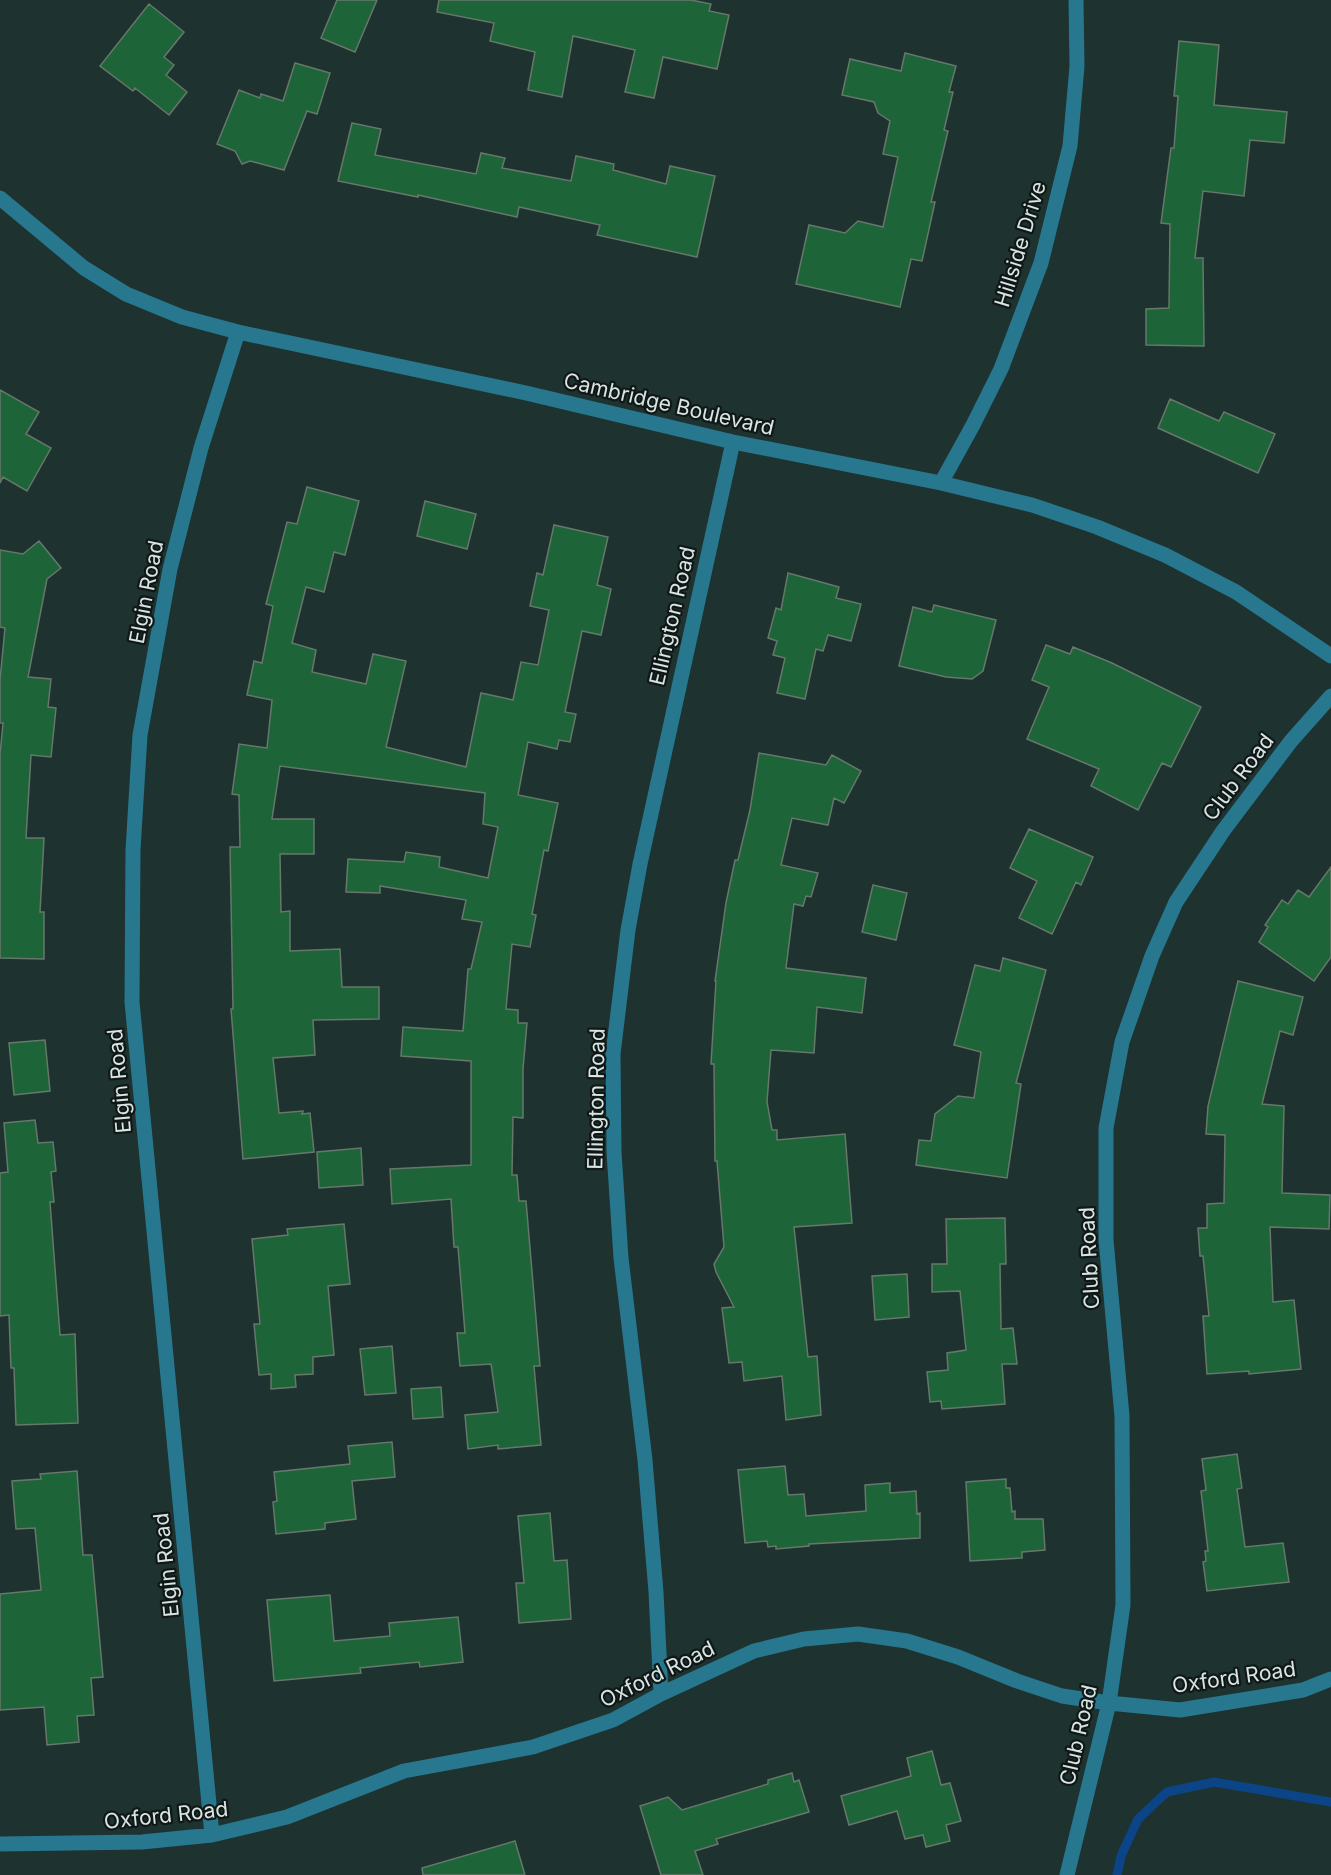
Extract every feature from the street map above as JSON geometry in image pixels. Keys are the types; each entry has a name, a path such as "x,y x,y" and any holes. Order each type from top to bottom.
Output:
{"street":[{"name":"Hillside Drive","path":"941,483 1001,369 1041,263 1070,146 1077,66 1076,0"},
{"name":"Cambridge Boulevard","path":"0,198 84,268 126,294 182,317 238,332 503,388 733,442 941,483 1032,505 1097,527 1166,555 1236,592 1331,656"},
{"name":"Elgin Road","path":"212,1835 132,1002 133,850 140,735 170,568 201,448 238,332"},
{"name":"Ellington Road","path":"661,1694 656,1592 646,1471 621,1258 614,1152 613,1054 628,930 640,864 733,442"},
{"name":"Club Road","path":"1067,1875 1109,1703 1123,1605 1122,1416 1106,1240 1106,1128 1122,1042 1152,956 1176,903 1223,831 1291,741 1331,696"},
{"name":"Oxford Road","path":"0,1844 142,1842 212,1835 287,1817 404,1771 533,1747 613,1720 661,1694 754,1651 804,1639 858,1634 907,1641 958,1657 1062,1696 1180,1710 1303,1690 1331,1679"}],"building":[{"path":"337,0 377,0 355,52 321,38"},
{"path":"439,0 691,0 711,4 709,11 729,15 717,69 663,57 654,98 625,92 635,50 573,36 562,97 528,90 535,52 490,41 494,23 437,12"},
{"path":"149,4 184,32 164,57 174,65 166,75 187,92 169,115 135,88 133,91 100,66"},
{"path":"1179,41 1219,45 1214,105 1287,112 1284,143 1250,140 1244,196 1203,191 1195,258 1203,258 1204,346 1146,345 1146,309 1169,308 1170,224 1161,223 1171,148 1174,148 1178,96 1174,96"},
{"path":"905,53 956,66 949,92 953,92 944,130 948,131 931,202 935,202 922,261 911,259 900,307 796,284 809,225 845,233 858,221 883,227 898,157 883,154 890,121 878,113 874,102 842,95 850,59 901,71"},
{"path":"295,63 330,73 317,114 307,111 284,170 250,161 242,164 235,151 217,144 239,90 260,98 261,94 283,101"},
{"path":"352,123 381,129 375,155 476,174 481,153 505,158 502,168 571,181 576,156 614,164 613,170 666,184 670,166 715,176 697,257 597,235 600,225 519,207 517,217 418,195 418,197 338,181"},
{"path":"0,390 39,412 26,434 51,448 27,491 3,477 0,483"},
{"path":"1170,399 1219,421 1224,412 1275,434 1258,473 1158,428"},
{"path":"307,487 359,501 345,555 334,552 324,592 306,587 292,643 316,650 312,672 366,684 373,654 406,661 386,747 466,767 481,693 513,700 521,662 538,665 549,610 530,606 537,573 543,575 554,525 608,537 597,585 611,589 601,635 582,631 565,712 576,714 570,742 559,740 557,749 528,742 518,795 558,803 548,851 544,850 532,914 536,915 530,947 512,944 506,1009 518,1010 518,1023 527,1023 523,1069 523,1118 513,1117 512,1175 517,1175 519,1201 526,1201 540,1366 534,1366 541,1445 498,1449 498,1445 468,1449 465,1415 498,1412 491,1364 460,1366 457,1333 465,1333 458,1247 454,1247 451,1199 392,1204 390,1169 471,1165 471,1061 401,1056 403,1027 463,1031 468,969 471,969 482,922 462,919 466,900 380,886 380,893 346,892 348,859 404,862 406,852 440,857 439,867 488,878 498,827 483,824 485,793 280,766 272,819 314,819 314,854 280,854 281,912 290,911 290,951 340,949 342,987 379,987 379,1019 313,1020 315,1055 273,1058 279,1113 303,1111 302,1114 310,1113 314,1152 243,1159 231,1009 233,1009 230,847 240,847 239,795 232,794 239,744 267,748 272,700 247,695 254,661 262,663 273,606 266,604 287,522 297,524"},
{"path":"425,501 476,514 467,549 417,536"},
{"path":"39,541 61,568 47,579 28,677 51,679 48,707 56,708 51,757 31,755 26,838 44,838 40,912 44,912 44,959 0,958 0,755 3,723 0,723 0,680 5,628 0,627 0,550 23,554"},
{"path":"788,573 839,587 836,598 861,604 851,641 828,635 823,651 816,649 805,699 777,693 785,658 773,655 777,641 768,638 776,608 781,610"},
{"path":"934,605 996,620 983,671 972,679 946,677 899,666 913,607 932,612"},
{"path":"1046,645 1070,654 1073,647 1112,663 1201,707 1171,767 1162,763 1138,810 1091,786 1099,769 1027,739 1049,687 1032,680"},
{"path":"759,753 826,765 832,755 861,771 844,803 834,798 828,825 792,818 781,865 818,873 811,897 806,896 803,906 794,904 786,968 866,978 862,1013 817,1007 814,1053 771,1050 767,1102 772,1130 777,1130 777,1140 845,1134 852,1223 794,1227 808,1357 817,1356 821,1415 786,1420 782,1376 744,1381 742,1362 729,1363 722,1308 734,1307 714,1264 724,1247 717,1161 715,1161 714,1064 711,1064 715,981 726,903 735,860 738,860 750,810"},
{"path":"1029,829 1093,857 1081,885 1076,882 1052,934 1019,918 1037,881 1010,868"},
{"path":"1331,867 1331,957 1314,981 1259,942 1268,927 1265,925 1282,900 1288,904 1298,890 1309,897"},
{"path":"873,885 907,893 896,940 862,932"},
{"path":"1003,958 1046,970 1016,1083 1021,1084 1007,1178 916,1165 919,1140 931,1141 935,1114 958,1096 974,1098 981,1052 954,1045 975,965 1000,971"},
{"path":"1238,981 1303,997 1293,1035 1280,1031 1262,1104 1284,1106 1282,1193 1330,1195 1329,1229 1270,1227 1273,1302 1294,1300 1301,1369 1249,1374 1249,1371 1207,1374 1203,1316 1209,1316 1198,1228 1207,1228 1207,1204 1224,1203 1225,1135 1206,1134 1208,1106"},
{"path":"45,1040 50,1091 14,1095 9,1043"},
{"path":"35,1120 38,1143 53,1142 56,1171 51,1172 54,1202 50,1202 60,1335 75,1334 78,1423 16,1425 9,1315 0,1316 0,1173 8,1172 4,1123"},
{"path":"361,1148 363,1185 319,1188 317,1152"},
{"path":"1005,1218 1006,1264 1000,1264 1001,1329 1013,1328 1017,1364 1002,1364 1005,1404 942,1409 941,1401 930,1402 927,1372 948,1370 947,1353 966,1350 960,1291 932,1292 932,1264 947,1264 946,1219"},
{"path":"344,1224 350,1284 328,1286 334,1355 313,1357 313,1374 295,1375 296,1387 271,1389 271,1374 259,1375 254,1324 260,1324 252,1239 288,1235 287,1229"},
{"path":"907,1274 909,1317 875,1320 872,1276"},
{"path":"392,1346 396,1393 365,1395 360,1349"},
{"path":"441,1387 443,1417 413,1419 411,1389"},
{"path":"392,1442 395,1477 352,1481 356,1519 325,1523 325,1529 276,1534 273,1502 277,1501 274,1472 350,1464 348,1446"},
{"path":"1237,1454 1242,1488 1237,1489 1245,1547 1283,1543 1289,1582 1207,1591 1203,1562 1206,1561 1205,1551 1208,1551 1201,1491 1206,1490 1202,1459"},
{"path":"785,1466 788,1495 804,1494 806,1516 866,1511 865,1485 890,1483 890,1493 916,1491 917,1514 920,1513 920,1538 809,1544 809,1546 776,1549 776,1546 768,1547 767,1541 745,1543 738,1470"},
{"path":"77,1471 83,1555 92,1555 103,1677 91,1678 94,1715 77,1716 79,1742 47,1745 44,1707 0,1710 0,1594 41,1590 35,1528 16,1529 12,1481 41,1479 40,1474"},
{"path":"1006,1479 1006,1488 1010,1488 1012,1512 1015,1511 1015,1519 1043,1519 1045,1550 1022,1552 1022,1558 970,1561 966,1482"},
{"path":"550,1513 554,1561 567,1560 571,1619 519,1623 516,1583 524,1583 518,1516"},
{"path":"330,1595 334,1641 390,1636 389,1623 458,1617 463,1662 420,1667 419,1662 360,1668 361,1673 274,1681 267,1600"},
{"path":"932,1751 941,1785 950,1783 961,1821 946,1825 950,1841 926,1847 923,1835 905,1839 897,1811 849,1825 841,1796 911,1776 907,1758"},
{"path":"792,1773 794,1782 799,1780 809,1812 716,1839 718,1844 695,1851 703,1875 661,1875 640,1806 668,1797 682,1810 768,1784 768,1780"},
{"path":"515,1841 525,1875 423,1875 422,1868"}],"waterway":[{"path":"1117,1875 1121,1856 1138,1819 1167,1792 1214,1782 1331,1802"}]}
